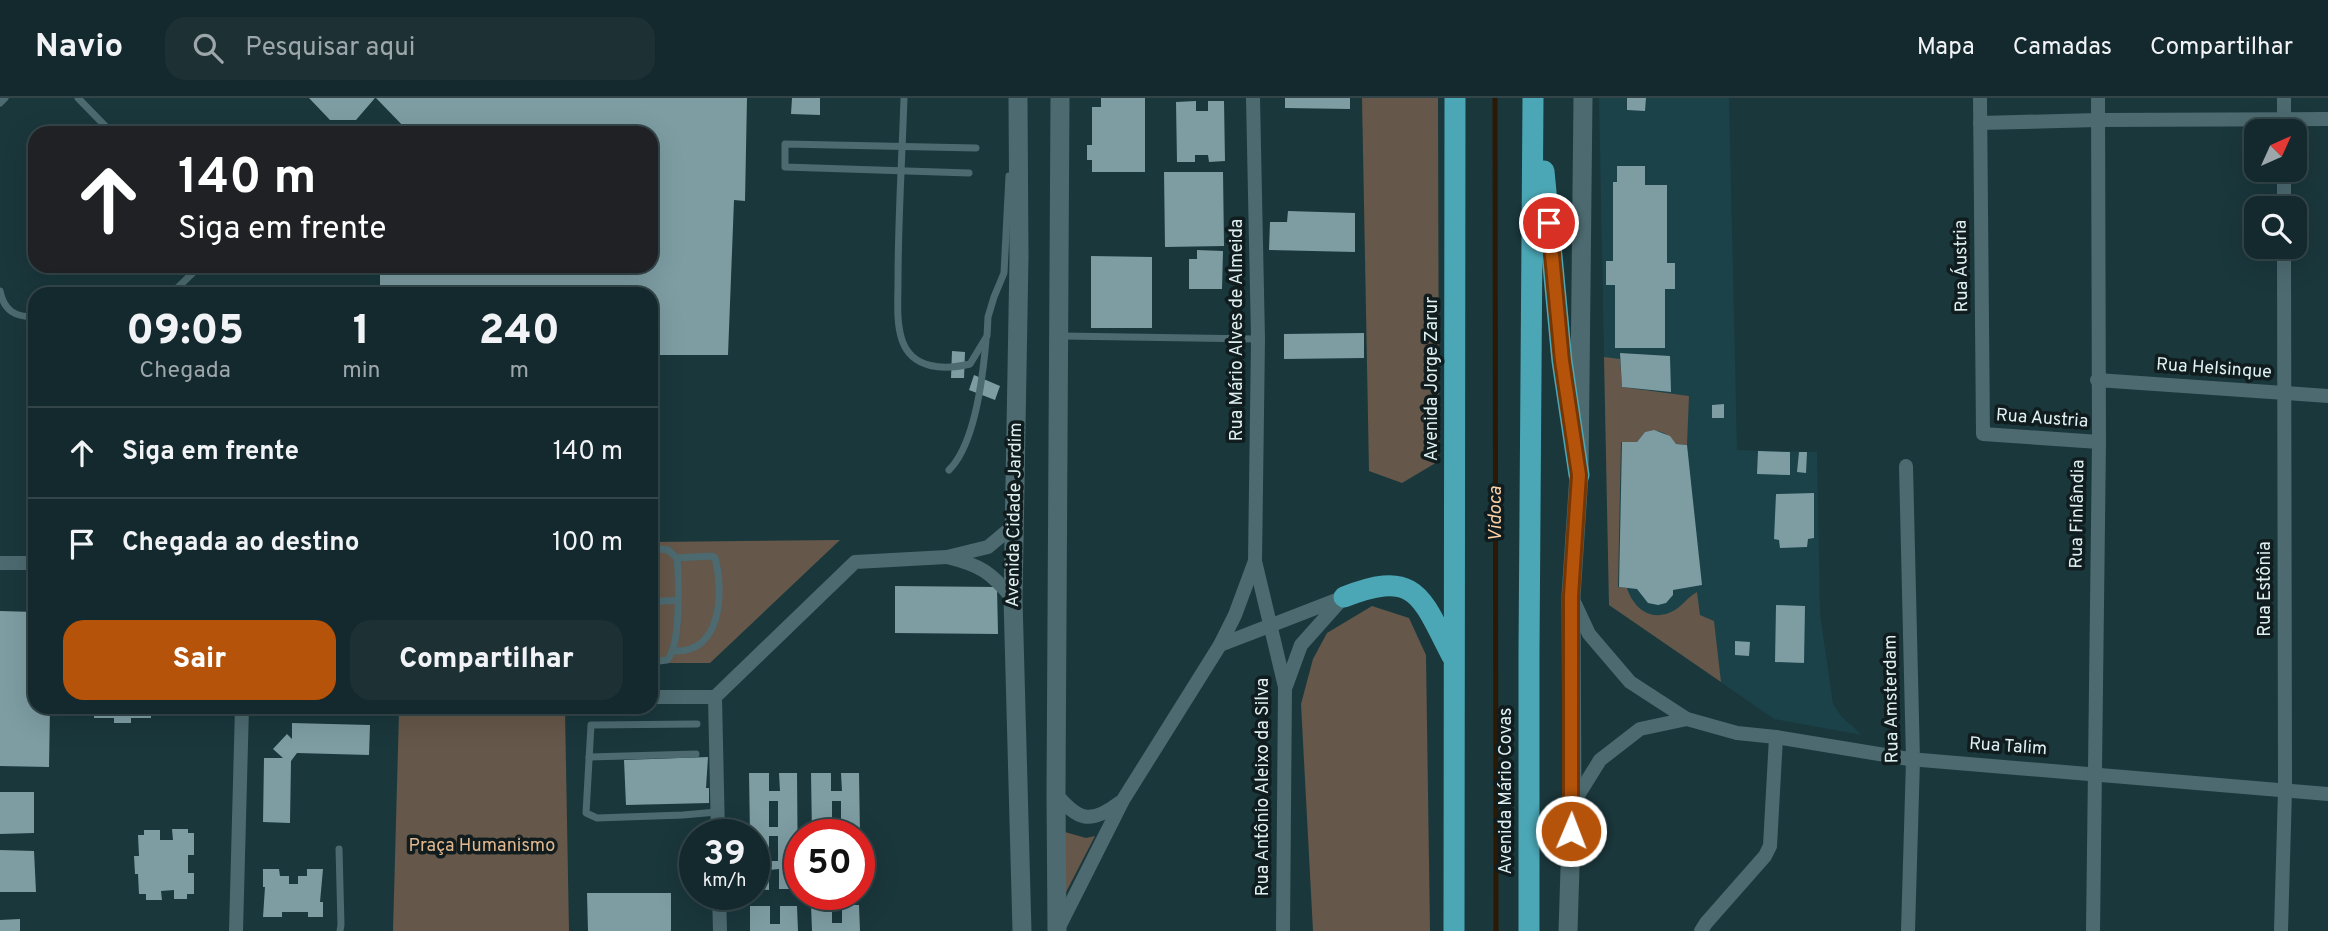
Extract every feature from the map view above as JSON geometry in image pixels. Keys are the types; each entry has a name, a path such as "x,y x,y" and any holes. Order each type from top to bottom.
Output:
{"highway":[{"name":"Avenida Jorge Zarur","path":"1454,661 1455,98"},
{"name":"Avenida Mário Covas","path":"1530,931 1533,98"},
{"path":"1539,98 1562,361 1579,475"},
{"path":"1344,597 1368,587 1394,584 1409,590 1429,612 1454,661 1454,931"}],"main road":[{"path":"1057,931 1060,98"},
{"path":"1568,931 1572,806 1571,596 1579,475 1583,98"},
{"name":"Avenida Cidade Jardim","path":"1020,107 1013,599 1022,931"}],"street":[{"name":"Rua Mário Alves de Almeida","path":"1254,98 1258,339 1255,561"},
{"name":"Rua Áustria","path":"1980,98 1983,434"},
{"name":"Rua Finlândia","path":"2093,931 2099,442 2098,98"},
{"path":"2284,98 2284,119"},
{"path":"2307,122 2328,119"},
{"path":"1980,123 2098,120 2244,124"},
{"name":"Rua Estônia","path":"2281,931 2285,790 2284,259"},
{"name":"Rua Helsinque","path":"2098,380 2328,396"},
{"name":"Rua Austria","path":"1983,434 2099,442"},
{"name":"Rua Amsterdam","path":"1906,466 1913,760 1908,931"},
{"path":"658,697 715,697 855,562 947,557 988,547 1013,526"},
{"path":"947,557 974,564 988,571 1013,599"},
{"path":"1057,931 1123,800 1220,645 1236,615 1255,561"},
{"name":"Rua Antônio Aleixo da Silva","path":"1255,561 1285,687 1283,931"},
{"path":"0,563 28,563"},
{"name":"Rua Talim","path":"1571,596 1589,634 1630,682 1688,719 1737,733 1913,760 2328,794"},
{"path":"1220,645 1344,597"},
{"path":"1285,687 1301,645 1344,597"},
{"path":"715,697 718,819"},
{"path":"236,931 242,714"},
{"name":"Rua Talim","path":"1572,806 1600,760 1640,729 1688,719"},
{"path":"1701,931 1765,856 1770,846 1776,737"},
{"path":"1056,794 1068,809 1080,816 1092,818 1104,814 1123,800"},
{"path":"719,910 720,931"}],"lane":[{"path":"0,103 5,98"},
{"path":"78,98 105,126"},
{"path":"904,98 898,265 898,312 902,342 915,358 928,367 959,366 970,363 987,336"},
{"path":"949,470 964,449 982,380 988,317 1004,274 1010,172 1020,107"},
{"path":"969,173 785,167 785,144 976,148"},
{"path":"178,287 193,273"},
{"path":"0,291 6,308 13,313 28,316"},
{"path":"1058,336 1258,339"},
{"path":"658,549 668,550 677,558 715,558 719,601 713,625 700,644 684,652 673,652"},
{"path":"658,661 667,660 673,652 678,600 677,558"},
{"path":"658,601 678,600"},
{"path":"697,724 591,725 586,813 597,818 683,816 718,812"},
{"path":"589,757 696,754"},
{"path":"339,849 340,931"}],"shaded area":[{"path":"1599,98 1729,98 1737,450 1817,452 1820,614 1833,704 1841,716 1862,735 1774,719 1609,605"}],"green space":[{"path":"1362,98 1438,98 1439,461 1402,483 1369,471"},
{"path":"1604,357 1620,359 1622,387 1689,396 1687,445 1676,444 1666,434 1654,431 1645,432 1637,442 1621,442 1618,587 1627,588 1634,603 1652,615 1667,614 1675,610 1697,592 1700,615 1714,621 1721,682 1609,605"},
{"path":"840,540 710,663 658,663 658,542"},
{"path":"1372,606 1409,618 1426,655 1430,931 1313,931 1301,704 1313,659 1327,633"},
{"name":"Praça Humanismo","path":"399,714 565,714 569,931 393,931"},
{"path":"1065,832 1086,838 1095,836 1063,898"}],"building":[{"path":"309,98 375,98 356,120 330,120"},
{"path":"376,98 747,98 745,201 734,200 728,355 658,355 658,287 380,287 380,273 658,273 658,126 403,126"},
{"path":"792,98 820,98 820,115 791,114"},
{"path":"1101,98 1145,98 1145,172 1092,172 1092,160 1087,160 1087,145 1092,145 1092,107 1101,107"},
{"path":"1285,98 1350,98 1350,109 1285,108"},
{"path":"1627,98 1646,98 1645,111 1627,110"},
{"path":"1196,101 1196,111 1208,111 1208,101 1224,101 1225,161 1209,162 1208,155 1195,155 1195,162 1177,162 1176,102"},
{"path":"1617,166 1645,166 1645,185 1667,185 1667,263 1675,263 1675,289 1665,289 1665,348 1615,348 1615,285 1606,285 1606,261 1613,261 1613,182 1617,182"},
{"path":"1164,172 1223,172 1224,246 1165,247"},
{"path":"1288,211 1355,213 1355,252 1269,250 1270,222 1287,222"},
{"path":"1197,250 1223,251 1222,289 1189,289 1189,259 1197,259"},
{"path":"1091,256 1152,257 1152,328 1091,328"},
{"path":"1364,333 1364,358 1284,359 1284,334"},
{"path":"952,351 965,352 964,378 951,378"},
{"path":"1620,353 1670,356 1671,392 1622,387"},
{"path":"974,375 1000,386 995,400 969,390"},
{"path":"1724,404 1724,418 1712,418 1712,405"},
{"path":"1654,430 1670,436 1676,444 1687,445 1702,585 1673,590 1673,595 1666,603 1658,605 1648,603 1637,589 1619,587 1622,442 1637,442 1645,432"},
{"path":"1758,451 1790,452 1790,475 1757,474"},
{"path":"1799,452 1807,452 1806,473 1797,472"},
{"path":"1814,493 1814,538 1808,539 1807,547 1780,548 1779,540 1774,539 1776,494"},
{"path":"895,586 997,587 998,634 895,633"},
{"path":"1776,605 1805,606 1804,663 1775,662"},
{"path":"0,611 28,612 28,714 50,714 49,767 0,766"},
{"path":"1735,641 1750,642 1749,656 1735,655"},
{"path":"94,714 151,714 151,718 131,718 131,723 114,723 114,718 94,718"},
{"path":"292,723 370,725 369,755 297,753 291,761 290,823 263,822 264,758 283,758 273,749 287,734 292,739"},
{"path":"708,757 706,788 709,788 709,803 626,805 624,760"},
{"path":"749,773 769,773 769,791 780,791 779,773 797,773 797,819 784,819 784,889 779,889 779,869 770,870 770,861 778,861 778,836 770,836 770,827 778,827 778,801 769,801 769,819 750,819"},
{"path":"811,773 831,773 831,791 842,791 841,773 859,773 860,819 841,819 841,801 832,801 832,819 812,819"},
{"path":"0,792 34,792 34,833 0,834"},
{"path":"172,829 188,829 188,833 194,833 194,855 188,855 188,873 194,873 194,894 187,894 187,899 174,899 174,890 161,891 162,900 146,900 146,894 139,894 138,874 135,874 134,856 139,856 138,835 144,835 144,830 160,830 160,840 173,840"},
{"path":"0,850 34,851 36,892 0,892"},
{"path":"263,869 279,869 280,876 289,876 289,884 298,884 298,876 307,876 307,869 323,869 320,902 323,902 323,917 308,917 308,912 282,912 282,917 263,917"},
{"path":"587,893 671,893 671,931 588,931"},
{"path":"780,906 784,906 784,910 797,910 798,931 750,931 750,910 770,910 770,924 780,924"},
{"path":"811,910 832,910 832,923 842,923 842,910 859,910 860,931 812,931"},
{"path":"20,919 20,931 0,931 0,920"}],"waterway":[{"name":"Vidoca","path":"1495,98 1496,931"}],"route":[{"path":"1549,223 1562,361 1579,475 1571,596 1571,831"}]}
